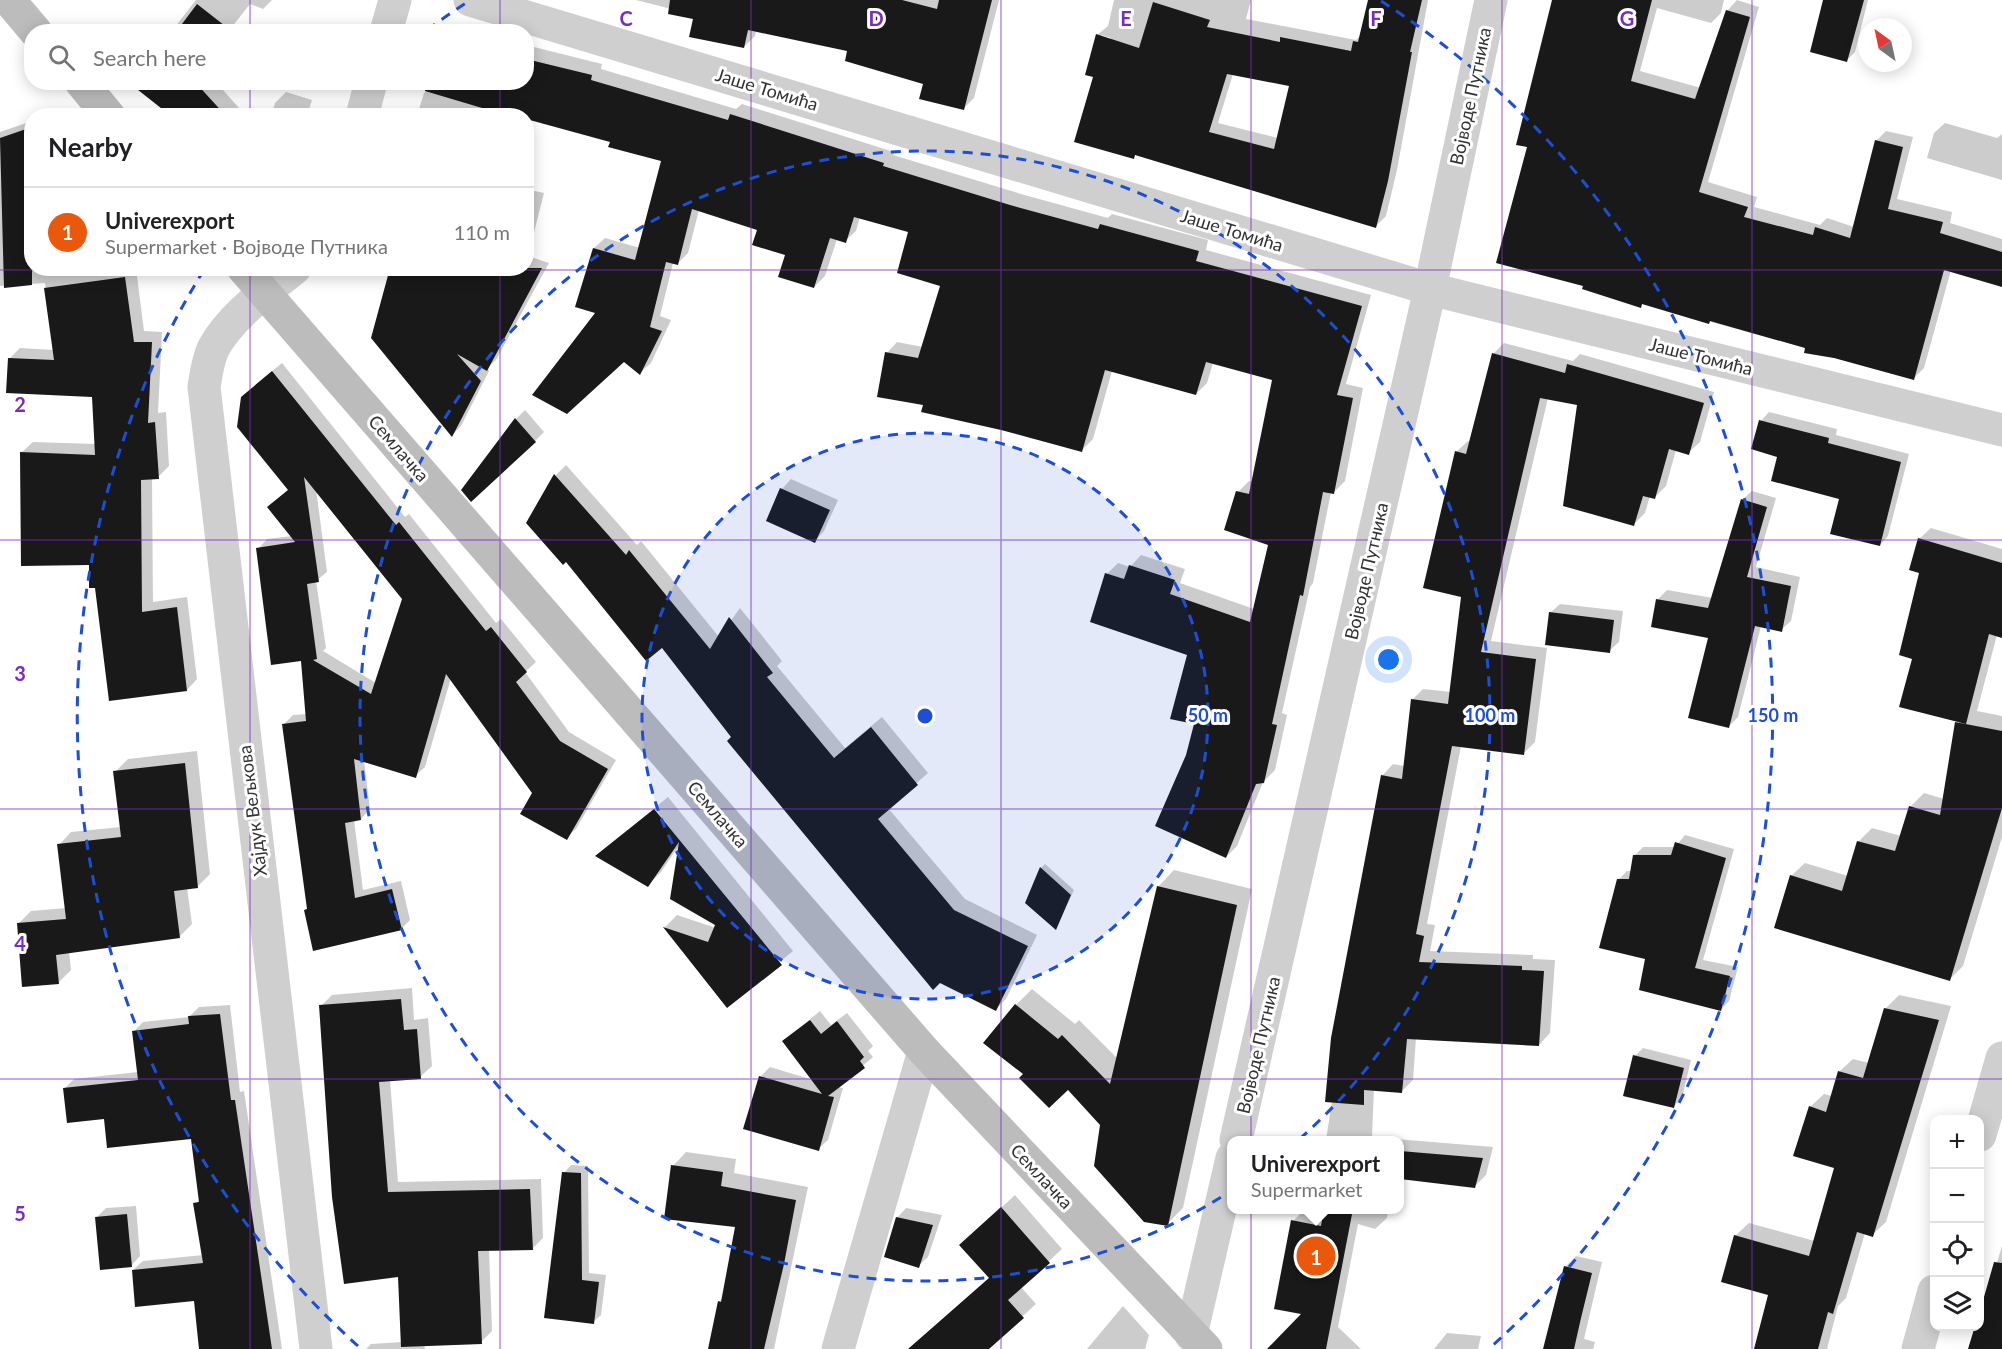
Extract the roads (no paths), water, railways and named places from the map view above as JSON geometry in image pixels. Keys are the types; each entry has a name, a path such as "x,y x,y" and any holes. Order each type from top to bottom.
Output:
{"main road":[{"path":"9,0 29,24"},
{"path":"88,90 103,108"},
{"name":"Семлачка","path":"250,276 924,1051 1199,1342"}],"street":[{"path":"388,24 395,0"},
{"name":"Јаше Томића","path":"470,0 1430,289 2002,430"},
{"name":"Војводе Путника","path":"1237,1136 1430,289 1491,0"},
{"path":"364,108 369,90"},
{"name":"Хајдук Вељкова","path":"285,276 226,328 214,347 204,387 316,1349"},
{"path":"838,1349 924,1051"},
{"path":"1984,1121 2002,1058"},
{"path":"1199,1342 1227,1186"},
{"path":"1918,1349 1930,1308"}],"place":[{"name":"Univerexport","path":"1316,1256"}]}
